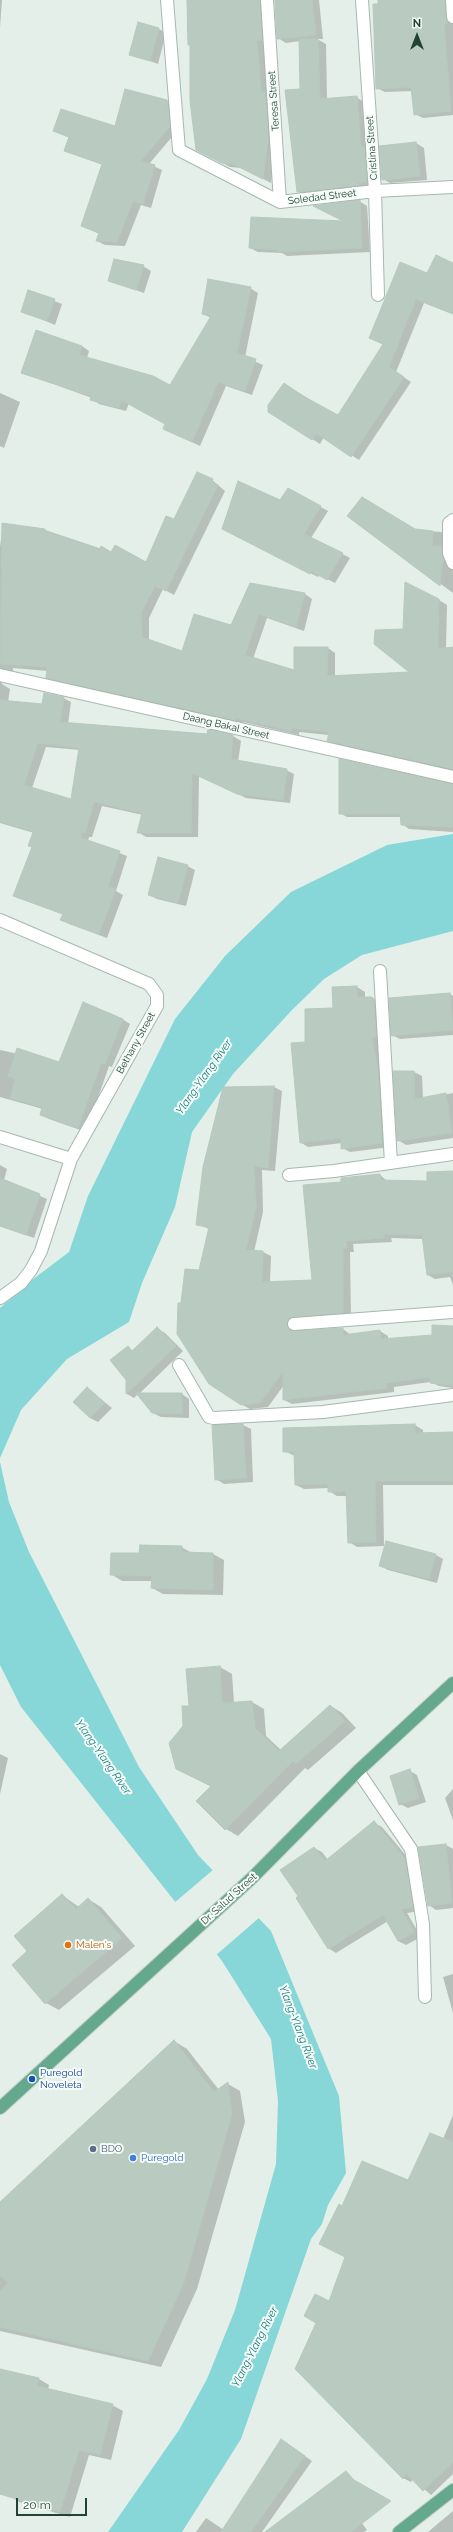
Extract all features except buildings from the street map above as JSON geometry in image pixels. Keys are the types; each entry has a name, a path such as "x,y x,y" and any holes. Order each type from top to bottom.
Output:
{"main road":[{"name":"Dr. Salud Street","path":"0,2108 252,1878 358,1771 453,1683"},
{"path":"399,2532 453,2490"}],"street":[{"name":"Soledad Street","path":"167,0 179,150 280,202 375,191 453,187"},
{"name":"Teresa Street","path":"267,0 280,202"},
{"name":"Cristina Street","path":"362,0 375,191 378,295"},
{"path":"452,0 453,17"},
{"path":"453,520 449,524 449,553 453,563"},
{"name":"Daang Bakal Street","path":"0,675 453,777"},
{"name":"Bethany Street","path":"0,920 149,984 158,995 157,1006 71,1159 40,1251 31,1270 21,1283 0,1298"},
{"path":"380,971 392,1163"},
{"path":"0,1137 71,1159"},
{"path":"289,1175 453,1154"},
{"path":"294,1324 453,1312"},
{"path":"179,1365 209,1417 214,1418 323,1412 453,1395"},
{"path":"358,1771 411,1849 423,1924 425,1997"}],"water":[{"name":"Ylang-Ylang River","path":"453,834 453,931 362,955 324,979 292,1010 233,1074 192,1132 175,1207 142,1283 129,1322 67,1359 21,1410 0,1458 0,1308 28,1283 69,1252 88,1196 175,1019 225,956 291,892 387,845"},
{"name":"Ylang-Ylang River","path":"0,1462 9,1502 29,1552 139,1767 198,1855 271,1931 339,2096 346,2173 328,2205 322,2224 311,2239 241,2439 182,2532 108,2532 179,2430 207,2379 235,2310 276,2164 278,2101 271,2039 222,1961 21,1707 0,1665"}],"pier":[{"path":"214,1869 260,1917 215,1956 173,1904"}],"place":[{"name":"Malen's","path":"68,1945"},
{"name":"Puregold Noveleta","path":"32,2079"},
{"name":"BDO","path":"93,2149"},
{"name":"Puregold","path":"133,2158"}]}
